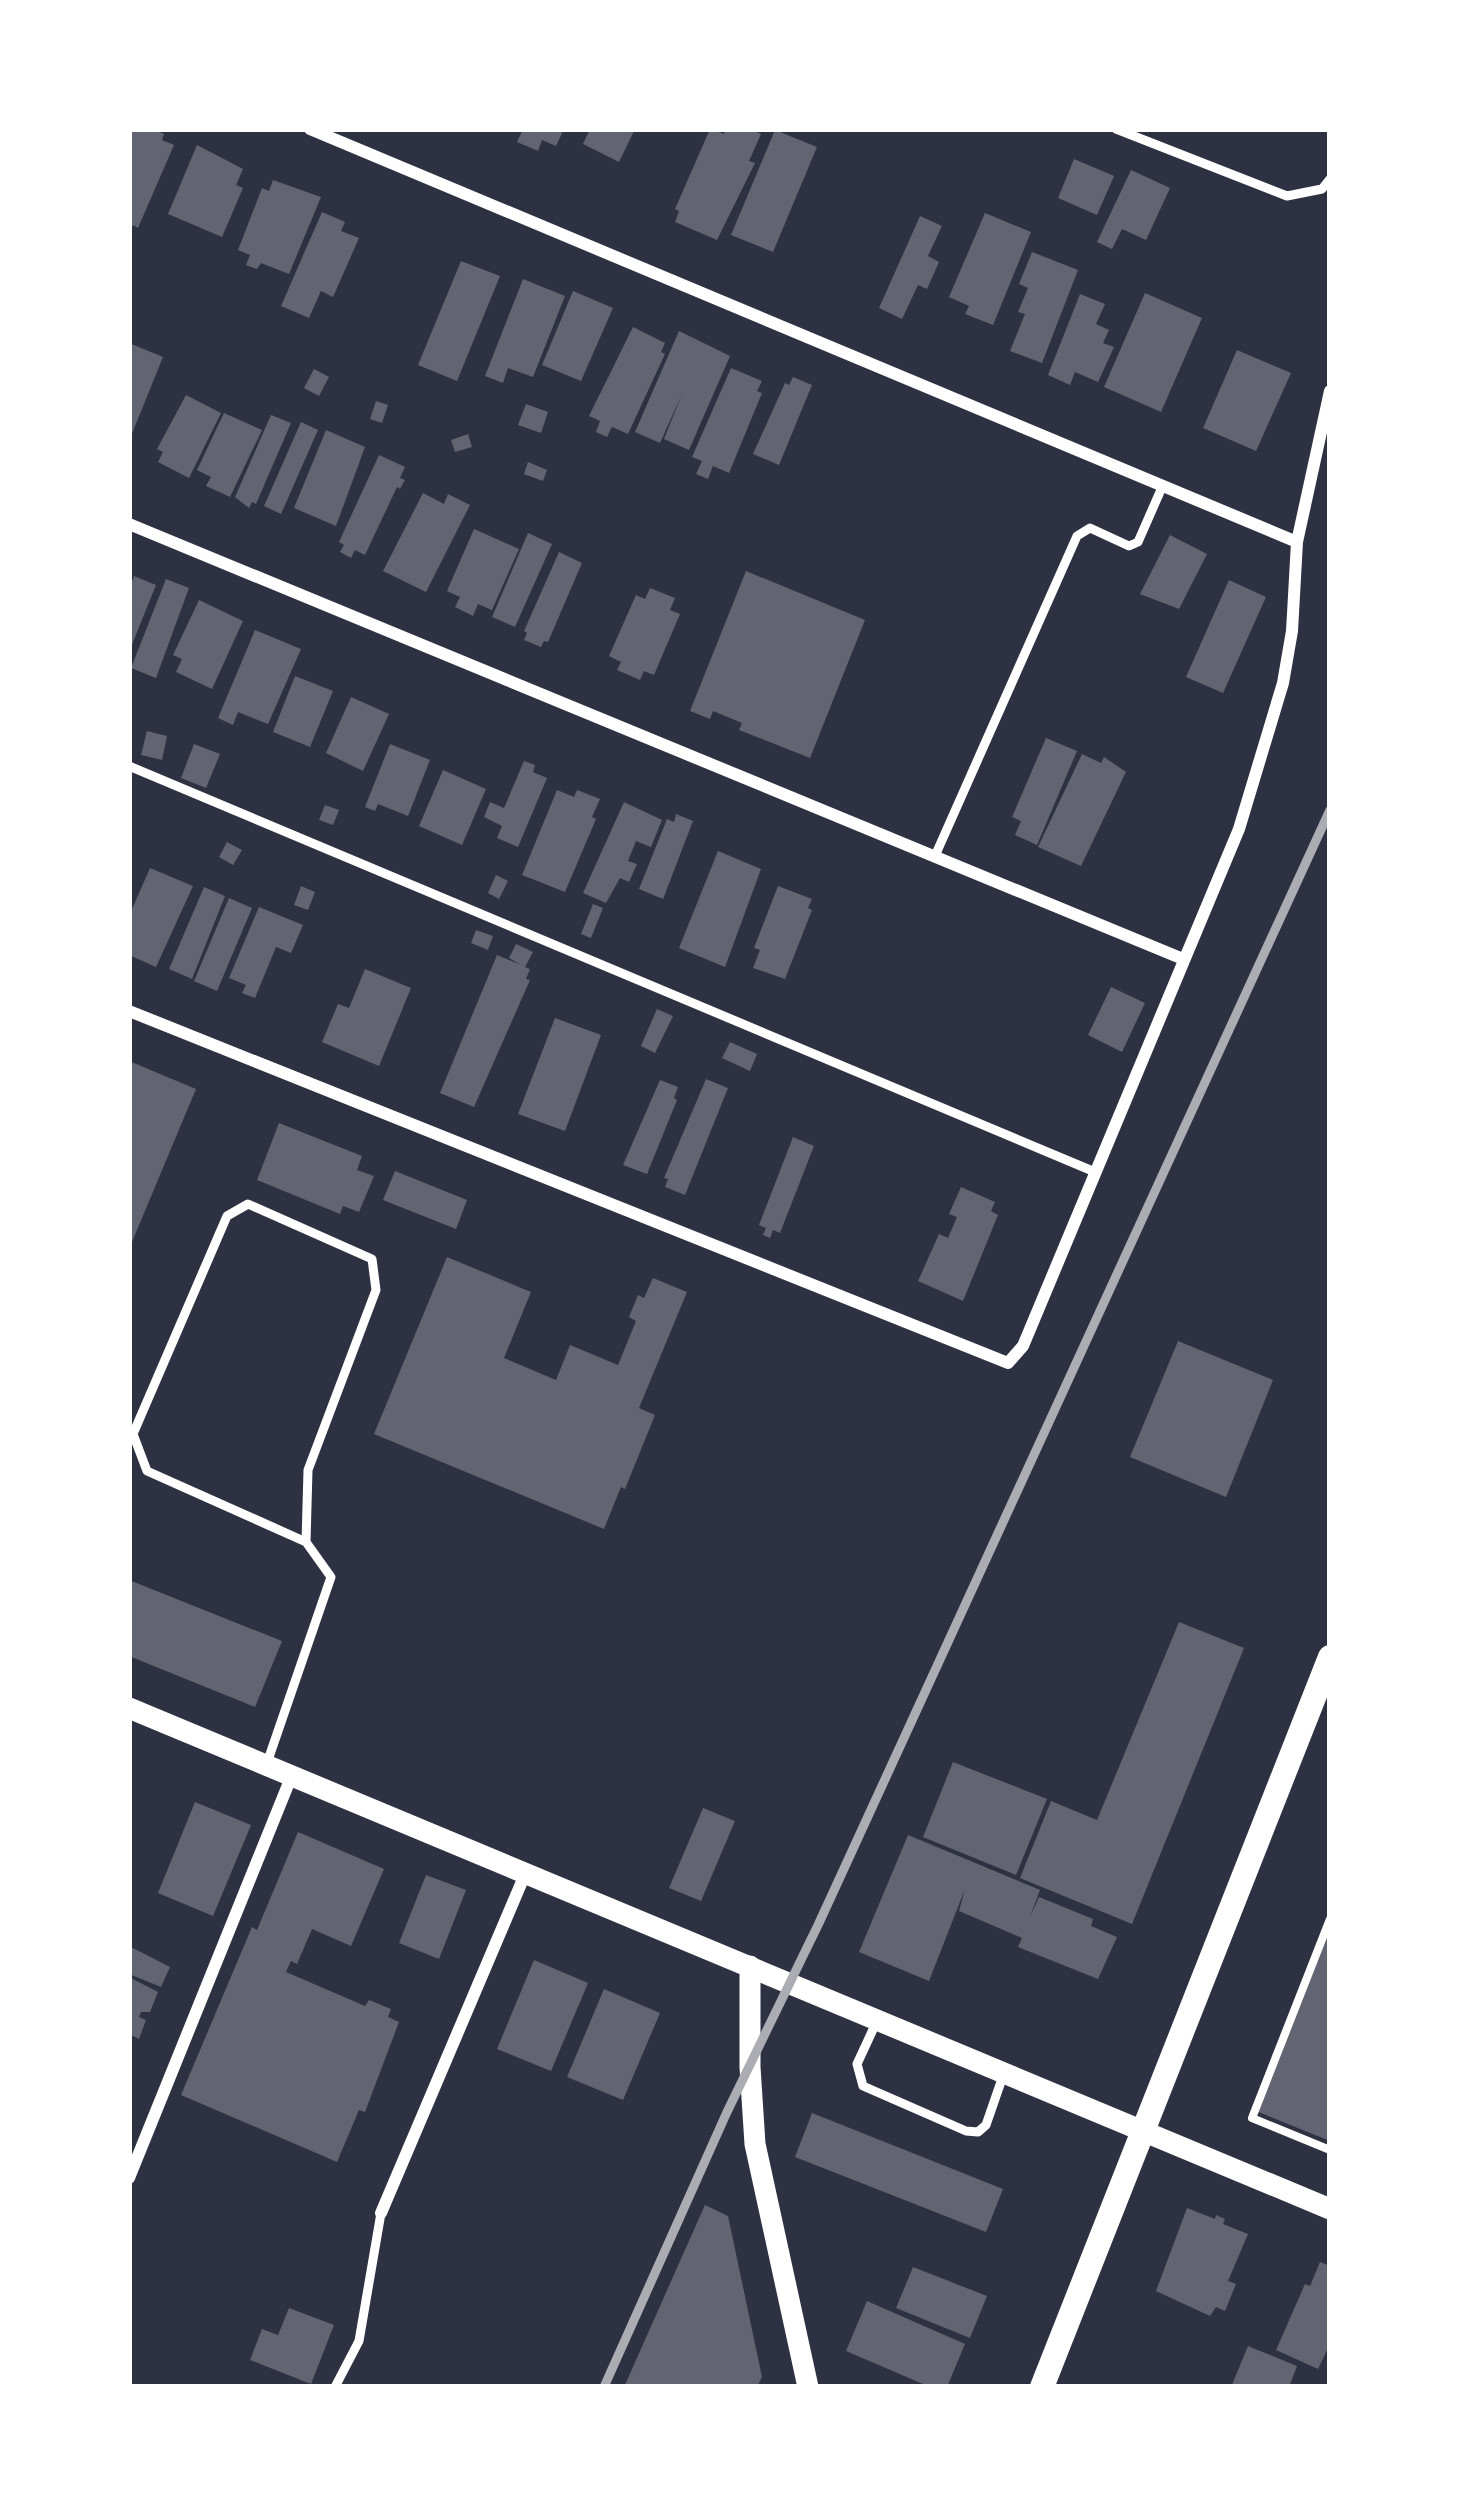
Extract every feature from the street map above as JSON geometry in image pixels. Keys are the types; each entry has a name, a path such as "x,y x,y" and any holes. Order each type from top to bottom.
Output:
{"main road":[{"path":"1042,2387 1330,1657"}],"street":[{"path":"310,129 1298,542"},
{"path":"129,1011 1008,1363 1023,1346 1239,829 1268,741 1292,631 1298,542 1330,391"},
{"path":"129,524 1184,958"},
{"path":"129,1708 1330,2209"},
{"path":"129,2178 292,1774"},
{"path":"381,2212 526,1871"},
{"path":"749,1966 755,2144 808,2387"}],"lane":[{"path":"1116,129 1287,196 1322,189 1330,179"},
{"path":"935,856 1076,536 1090,528 1129,546 1138,542 1163,485"},
{"path":"129,766 1095,1172"},
{"path":"267,1763 331,1577 306,1542 147,1472 133,1434 227,1216 248,1204 371,1259 376,1290 308,1470 306,1542"},
{"path":"878,2018 857,2065 863,2086 945,2122 978,2132 986,2125 1004,2073"},
{"path":"335,2387 359,2341 381,2212"}],"path":[{"path":"1330,1919 1252,2118 1330,2150"}],"building":[{"path":"129,129 153,129 174,145 138,228 133,225 129,235"},
{"path":"523,129 564,129 556,146 542,140 538,151 517,142"},
{"path":"590,129 635,129 619,162 583,144"},
{"path":"710,129 724,134 726,129 750,129 761,134 749,161 755,163 717,240 675,222 679,211 675,209"},
{"path":"775,130 817,147 773,252 731,235"},
{"path":"197,145 243,169 236,185 243,188 222,237 168,214"},
{"path":"1074,159 1114,176 1097,215 1058,198"},
{"path":"1131,170 1170,188 1146,240 1122,229 1112,249 1097,242"},
{"path":"273,180 321,197 289,274 261,263 257,269 246,265 250,255 238,250 262,188 269,191"},
{"path":"322,212 345,222 341,231 359,238 333,297 321,291 309,318 281,306"},
{"path":"985,213 1031,232 993,325 965,314 969,306 949,297"},
{"path":"920,216 942,226 928,256 939,262 927,289 918,285 902,319 879,308"},
{"path":"1032,252 1078,270 1042,363 1010,351 1025,314 1018,312 1028,288 1019,284"},
{"path":"461,261 500,276 457,381 418,365"},
{"path":"523,279 565,296 533,377 508,368 503,383 485,376"},
{"path":"573,291 613,308 581,381 542,365"},
{"path":"1145,293 1202,318 1161,412 1104,387"},
{"path":"1080,294 1105,304 1096,324 1109,330 1103,343 1114,347 1098,382 1075,372 1070,385 1048,375"},
{"path":"633,327 665,343 661,352 665,354 628,434 612,427 607,437 596,432 600,421 589,416"},
{"path":"679,331 730,356 689,450 664,439 682,394 660,443 635,432"},
{"path":"129,343 163,357 129,441"},
{"path":"1237,350 1291,373 1256,451 1203,428"},
{"path":"731,368 762,381 757,391 762,393 729,473 713,466 708,479 696,474 702,461 692,457"},
{"path":"314,369 329,377 319,396 304,388"},
{"path":"793,377 812,385 779,465 753,454 785,383 789,385"},
{"path":"186,395 221,413 189,478 158,462 163,452 157,449"},
{"path":"376,401 388,405 382,423 370,419"},
{"path":"526,404 548,412 541,433 518,425"},
{"path":"224,413 262,430 230,497 206,486 211,477 197,470"},
{"path":"271,415 291,423 256,504 252,502 249,508 235,497"},
{"path":"301,422 318,430 281,514 264,506"},
{"path":"326,430 365,447 336,526 294,508"},
{"path":"468,434 472,447 455,452 451,440"},
{"path":"379,455 405,467 400,478 405,480 397,487 365,555 355,550 351,558 340,552 344,545 339,542"},
{"path":"528,462 547,470 543,481 524,474"},
{"path":"423,493 444,504 448,494 470,505 426,592 383,571"},
{"path":"474,529 519,549 492,610 478,604 473,616 455,607 460,597 447,591"},
{"path":"528,533 552,544 515,627 492,617"},
{"path":"1170,535 1207,554 1179,609 1140,594"},
{"path":"559,552 582,563 548,642 541,647 524,640 524,631"},
{"path":"746,571 865,620 810,758 739,730 742,723 713,711 710,719 690,711"},
{"path":"134,576 156,585 129,652 129,590"},
{"path":"166,579 189,588 156,678 131,668"},
{"path":"1229,580 1266,597 1223,693 1186,677"},
{"path":"650,588 675,598 670,610 680,614 654,675 644,671 640,680 617,670 621,662 609,656 636,595 645,599"},
{"path":"199,600 243,621 212,689 176,672 182,659 173,655"},
{"path":"255,630 301,649 268,724 238,712 233,725 218,718"},
{"path":"295,676 333,691 310,747 273,732"},
{"path":"351,697 389,714 363,771 326,753"},
{"path":"147,731 167,736 162,760 141,755"},
{"path":"1046,738 1077,751 1037,845 1015,835 1021,821 1012,817"},
{"path":"194,744 220,754 206,788 181,778"},
{"path":"390,744 430,760 408,816 378,804 375,811 365,807"},
{"path":"1082,754 1101,763 1104,757 1126,772 1081,866 1038,847"},
{"path":"524,761 547,778 518,847 497,838 502,826 484,817 490,802 504,808"},
{"path":"443,770 486,789 462,845 419,826"},
{"path":"557,790 574,797 577,790 600,799 565,892 522,875"},
{"path":"624,802 662,820 651,847 636,841 628,861 637,864 629,882 620,878 606,903 583,893"},
{"path":"325,805 339,810 333,825 319,820"},
{"path":"676,814 693,821 663,899 639,889 667,819 674,822"},
{"path":"227,842 242,850 233,865 219,857"},
{"path":"718,851 761,869 725,967 679,948"},
{"path":"150,868 193,886 156,967 129,955 129,916"},
{"path":"496,875 508,881 499,899 488,893"},
{"path":"301,886 315,892 308,910 294,905"},
{"path":"778,886 812,899 785,979 753,968 760,950 754,948"},
{"path":"204,887 225,896 192,979 169,969"},
{"path":"229,898 252,908 217,991 194,981"},
{"path":"593,904 603,908 591,938 581,934"},
{"path":"259,907 303,925 291,953 276,947 255,998 242,993 246,985 229,978"},
{"path":"476,930 493,936 488,950 471,943"},
{"path":"516,944 533,952 525,967 530,969 526,979 530,980 474,1107 440,1093 497,955 521,965 509,958"},
{"path":"365,969 411,988 379,1066 322,1042 338,1004 349,1008"},
{"path":"1111,987 1145,1003 1122,1052 1088,1035"},
{"path":"657,1009 673,1016 655,1053 641,1046"},
{"path":"555,1018 601,1035 565,1131 518,1114"},
{"path":"730,1042 757,1054 750,1071 722,1058"},
{"path":"129,1061 196,1089 129,1249"},
{"path":"706,1079 728,1088 685,1195 665,1187 668,1179 664,1178"},
{"path":"660,1080 678,1087 677,1100 647,1174 623,1165"},
{"path":"279,1123 362,1156 357,1170 374,1176 359,1212 343,1206 340,1214 257,1180"},
{"path":"793,1137 814,1146 780,1233 773,1230 770,1238 759,1225"},
{"path":"395,1171 467,1200 456,1229 383,1200"},
{"path":"961,1187 995,1202 991,1211 998,1215 963,1301 918,1281 939,1234 948,1238 957,1217 949,1214"},
{"path":"447,1257 531,1292 504,1358 556,1380 570,1345 618,1365 636,1321 629,1317 638,1295 644,1298 653,1278 687,1292 639,1408 655,1415 604,1529 374,1434"},
{"path":"1178,1341 1273,1380 1226,1497 1130,1457"},
{"path":"129,1580 282,1641 255,1707 129,1656"},
{"path":"1179,1622 1244,1648 1132,1924 1020,1878 1051,1801 1097,1820"},
{"path":"953,1762 1047,1799 1016,1875 923,1837"},
{"path":"195,1802 251,1825 213,1916 158,1893"},
{"path":"703,1808 735,1821 701,1901 669,1888"},
{"path":"298,1832 384,1869 351,1946 312,1929 297,1964 291,1961 286,1972 365,2006 369,2000 391,2009 388,2017 399,2022 365,2112 359,2110 337,2162 181,2095"},
{"path":"908,1835 1040,1890 1030,1917 1039,1897 1093,1919 1091,1926 1117,1937 1098,1979 1018,1947 1022,1938 959,1911 965,1889 929,1981 859,1952"},
{"path":"426,1875 466,1890 439,1959 399,1943"},
{"path":"1330,1926 1330,2141 1256,2111"},
{"path":"129,1946 170,1967 161,1987 129,1974"},
{"path":"534,1960 588,1983 551,2071 497,2049"},
{"path":"129,1977 158,1992 150,2012 141,2012 139,2017 146,2020 139,2039 129,2034"},
{"path":"604,1989 660,2013 623,2100 567,2077"},
{"path":"812,2113 1003,2189 986,2232 795,2157"},
{"path":"705,2205 728,2216 762,2377 757,2387 624,2387"},
{"path":"1187,2208 1215,2219 1216,2215 1225,2219 1223,2224 1248,2234 1228,2281 1236,2284 1225,2311 1216,2307 1210,2316 1156,2291"},
{"path":"1320,2262 1330,2266 1330,2344 1318,2369 1276,2350"},
{"path":"913,2267 987,2296 970,2338 896,2308"},
{"path":"867,2301 965,2344 947,2387 930,2387 846,2351"},
{"path":"289,2308 334,2325 311,2384 250,2360 262,2329 278,2335"},
{"path":"1248,2346 1297,2366 1289,2387 1231,2387"}],"railway":[{"path":"604,2387 1330,810"}]}
